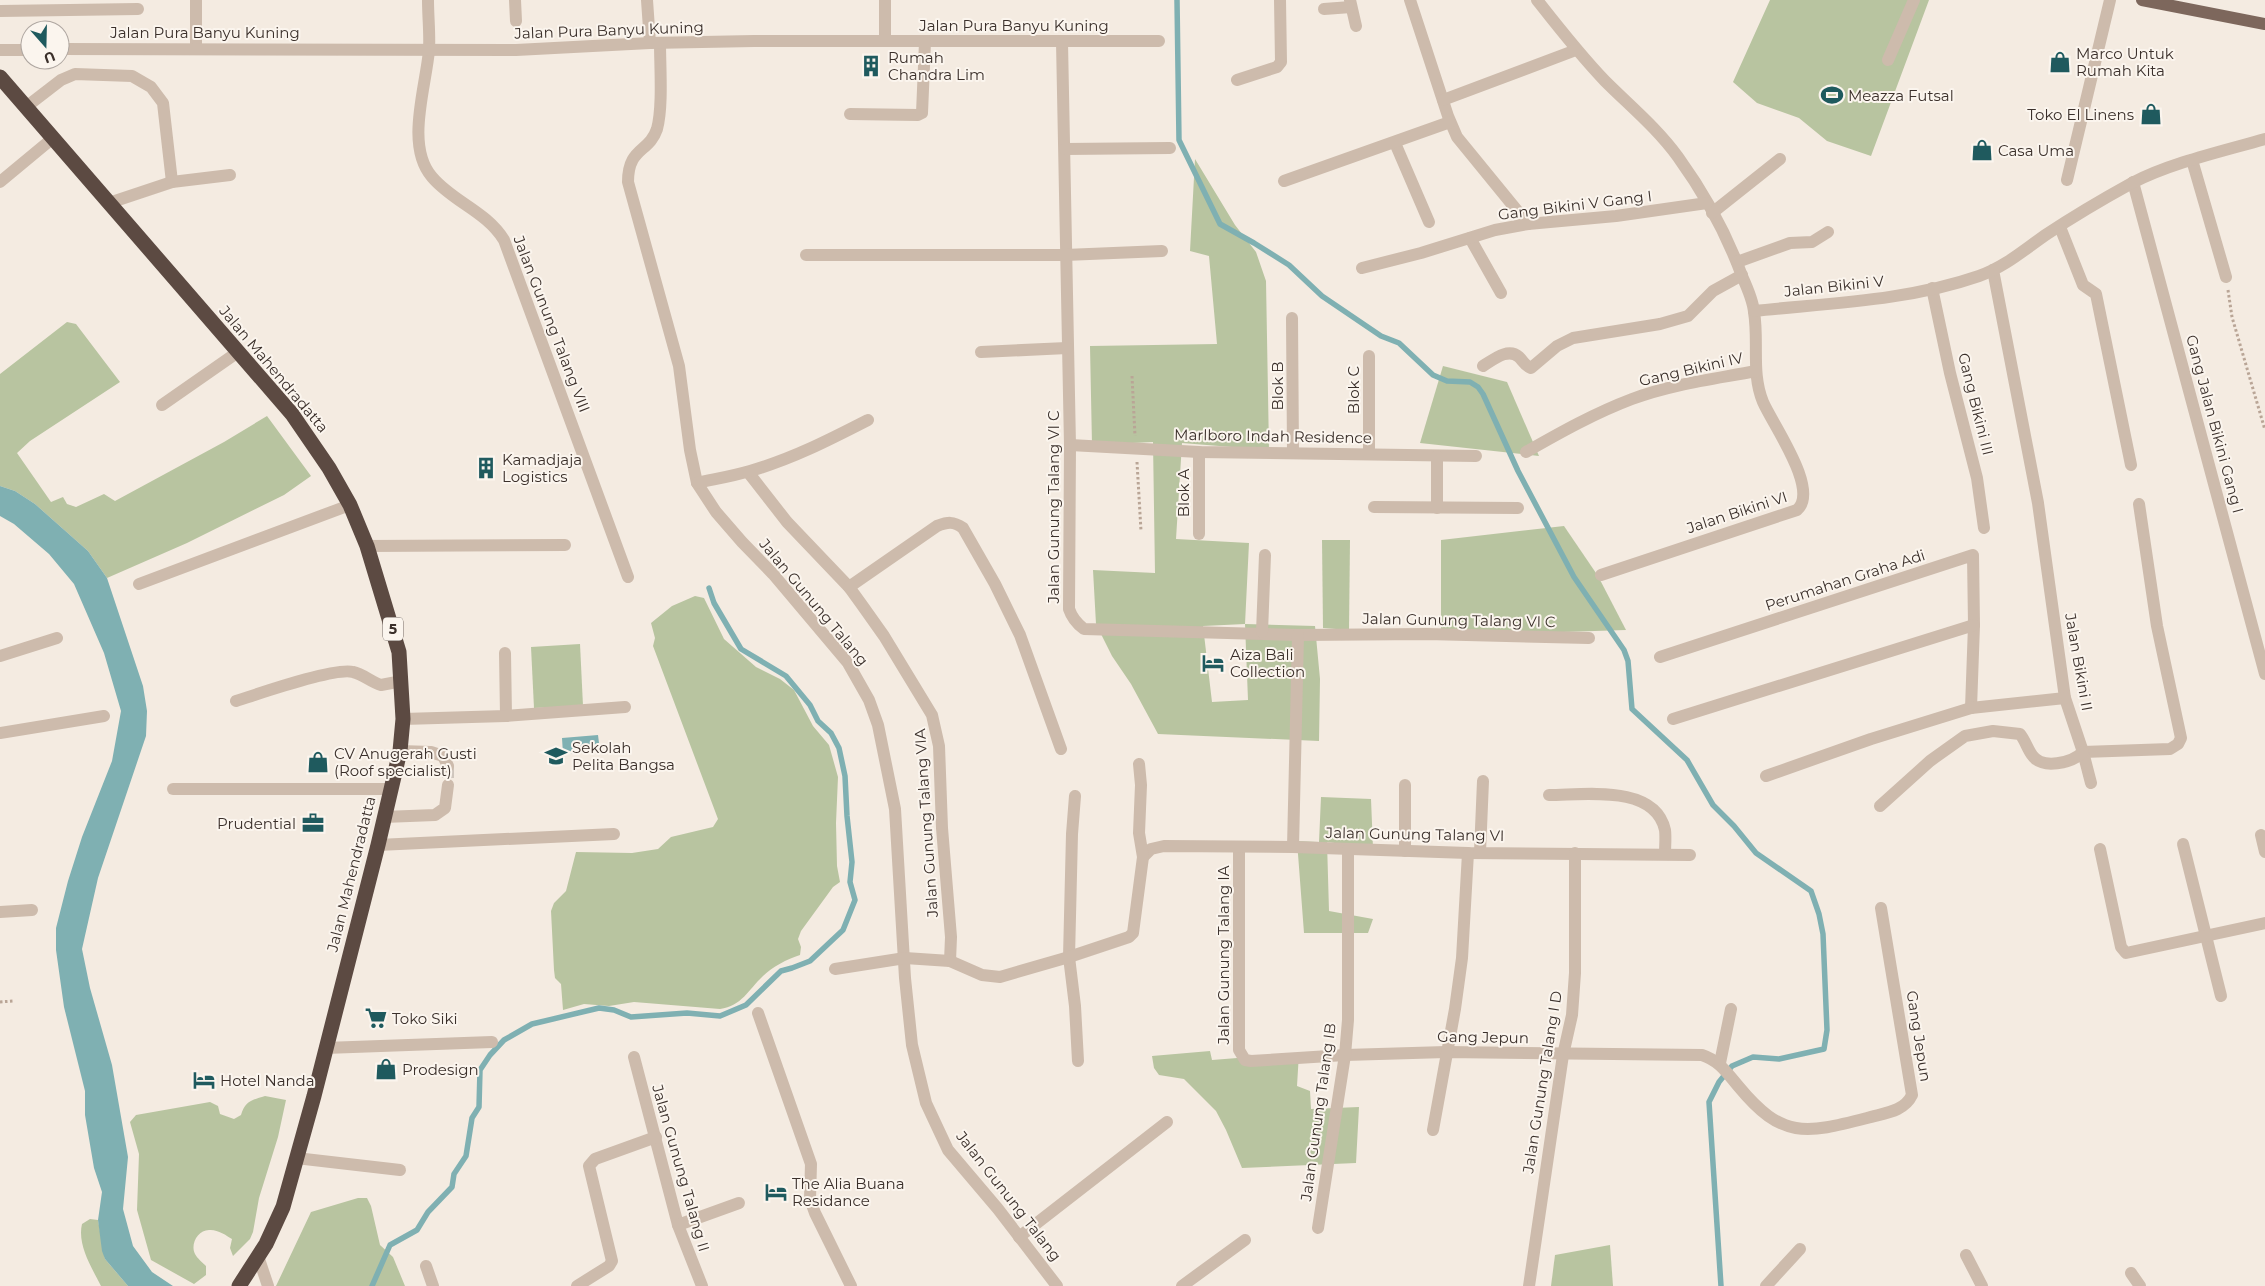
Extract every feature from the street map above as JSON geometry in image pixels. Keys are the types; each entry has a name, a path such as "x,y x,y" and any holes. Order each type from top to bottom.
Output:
{"highway":[{"name":"Jalan Mahendradatta","path":"0,77 238,352 313,442 350,505 367,546 399,652 403,719 400,751 378,845 283,1208 258,1256 239,1286"}],"main road":[{"path":"2142,0 2162,2 2265,24"}],"street":[{"path":"196,0 196,48"},
{"name":"Jalan Gunung Talang VIII","path":"428,0 429,50 418,133 419,151 424,165 437,182 487,219 504,240 628,577"},
{"path":"515,0 516,21"},
{"name":"Jalan Gunung Talang","path":"647,0 655,43 659,117 656,131 649,142 634,155 628,168 628,182 679,366 690,450 697,483 723,520 773,574 848,663 869,700 878,725 895,808 912,1045 926,1103 948,1150 1057,1286"},
{"path":"885,0 885,40"},
{"path":"1237,80 1277,67 1281,62 1280,0"},
{"path":"1410,0 1450,122 1457,137 1528,224"},
{"path":"1537,0 1576,50 1654,128 1678,156 1710,208 1737,262 1754,311"},
{"path":"1888,60 1914,0"},
{"path":"2068,180 2110,0"},
{"path":"1324,9 1350,3 1356,26"},
{"path":"0,11 138,9"},
{"name":"Jalan Pura Banyu Kuning","path":"70,49 516,50 655,43 885,40 925,42 976,40 1062,42 1159,41"},
{"path":"850,114 918,115 922,113 925,42"},
{"name":"Jalan Gunung Talang VI C","path":"1062,42 1066,149 1067,348 1070,445 1069,609 1077,624 1084,629 1262,632 1298,635 1427,634 1589,638"},
{"path":"0,50 20,50"},
{"path":"1443,100 1576,50"},
{"path":"26,106 61,80 75,74 132,76 152,87 163,103 172,182"},
{"path":"1284,181 1450,122"},
{"path":"0,182 53,138"},
{"name":"Jalan Bikini V","path":"1754,311 1872,300 1979,276 1993,270 2060,226 2133,182 2192,160 2265,139"},
{"path":"1394,143 1430,222"},
{"path":"1066,149 1170,148"},
{"path":"1710,208 1780,159"},
{"path":"2192,160 2226,277"},
{"path":"109,203 172,182 230,175"},
{"name":"Gang Jalan Bikini Gang I","path":"2133,182 2265,674"},
{"name":"Gang Bikini V Gang I","path":"1362,268 1528,224 1710,208"},
{"path":"2060,226 2083,285 2096,294 2131,465"},
{"path":"1737,262 1790,243 1812,242 1828,232"},
{"path":"1470,238 1501,293"},
{"path":"806,256 1066,255 1162,251"},
{"name":"Jalan Bikini II","path":"1993,270 2038,502 2065,698 2083,752 2090,783"},
{"path":"1483,366 1502,355 1511,353 1518,356 1527,367 1531,368 1557,346 1573,338 1660,324 1688,316 1713,291 1742,275"},
{"name":"Gang Bikini III","path":"1932,288 1950,373 1977,478 1984,528"},
{"name":"Jalan Bikini VI","path":"1601,575 1797,510 1802,506 1805,494 1803,484 1783,438 1771,419 1762,399 1756,371 1754,311"},
{"name":"Blok B","path":"1292,318 1294,453"},
{"path":"981,352 1067,348"},
{"path":"162,405 238,352"},
{"name":"Blok C","path":"1369,356 1369,454"},
{"name":"Gang Bikini IV","path":"1526,452 1583,420 1633,398 1674,386 1756,371"},
{"path":"697,483 748,472 809,450 868,420"},
{"name":"Marlboro Indah Residence","path":"1070,445 1199,452 1476,456"},
{"name":"Blok A","path":"1199,452 1199,534"},
{"path":"1437,456 1437,508"},
{"name":"Jalan Gunung Talang VIA","path":"748,472 787,522 849,587 900,660 927,706 935,724 939,746 950,961"},
{"path":"1880,806 1930,761 1965,736 1993,731 2020,734 2033,756 2043,762 2064,763 2078,757 2083,752 2170,749 2178,744 2181,738 2157,626 2139,504"},
{"path":"139,584 350,505"},
{"path":"1374,507 1518,508"},
{"path":"849,587 937,526 949,522 963,528 996,584 1020,635 1062,749"},
{"path":"367,546 565,545"},
{"path":"1262,632 1265,555"},
{"name":"Perumahan Graha Adi","path":"1660,657 1973,555 1974,625 1971,708"},
{"path":"1673,719 1974,625"},
{"path":"1293,847 1298,635"},
{"path":"0,656 57,638"},
{"path":"505,653 506,716"},
{"path":"236,701 325,674 339,672 353,672 381,685 402,681"},
{"path":"1766,776 1871,739 1971,708 2065,698"},
{"path":"403,719 506,716 625,707"},
{"path":"0,733 104,716"},
{"path":"400,751 431,752 443,756 448,766"},
{"path":"835,969 905,958 950,961 982,975 1000,977 1121,940 1133,933 1143,857 1139,833 1141,785 1139,764"},
{"path":"1433,1130 1455,1009 1483,781"},
{"path":"384,817 435,815 440,813 445,808 448,785"},
{"path":"1405,785 1405,851"},
{"path":"173,789 391,789"},
{"path":"1549,795 1623,796 1639,800 1662,822 1665,831 1665,854"},
{"path":"1075,796 1072,834 1069,957 1075,1006 1078,1061"},
{"path":"378,845 614,834"},
{"path":"2261,835 2265,852"},
{"path":"2183,844 2220,996"},
{"name":"Jalan Gunung Talang VI","path":"1143,857 1151,849 1164,846 1293,847 1474,853 1690,855"},
{"name":"Jalan Gunung Talang IA","path":"1239,847 1239,1050 1245,1060"},
{"path":"2100,849 2121,947 2124,952 2129,953 2265,923"},
{"name":"Jalan Gunung Talang IB","path":"1318,1228 1345,1055 1348,1020 1348,850"},
{"name":"Jalan Gunung Talang I D","path":"1529,1286 1564,1055 1572,1015 1575,853"},
{"name":"Gang Jepun","path":"1245,1060 1251,1062 1345,1055 1446,1052 1564,1055 1702,1055 1721,1065 1740,1088 1775,1122 1798,1130 1846,1124 1898,1110 1908,1103 1912,1095 1881,908"},
{"path":"0,912 32,910"},
{"path":"1721,1065 1731,1009"},
{"path":"758,1014 811,1164 810,1199 814,1214 850,1286"},
{"path":"325,1048 492,1042"},
{"name":"Jalan Gunung Talang II","path":"634,1058 678,1225 702,1286"},
{"path":"1019,1237 1167,1122"},
{"path":"577,1286 609,1266 612,1261 589,1166 590,1162 656,1137"},
{"path":"296,1158 400,1170"},
{"path":"678,1225 739,1203"},
{"path":"1182,1286 1245,1240"},
{"path":"1766,1286 1800,1249"},
{"path":"1966,1255 1982,1286"},
{"path":"258,1256 268,1286"},
{"path":"426,1266 433,1286"},
{"path":"2131,1273 2140,1286"}],"path":[{"path":"2226,277 2232,317 2265,430"},
{"path":"0,1002 13,1002"}],"green space":[{"path":"1770,0 1929,0 1871,156 1827,141 1799,118 1757,103 1733,82"},
{"path":"1195,159 1235,225 1256,252 1266,281 1269,450 1182,443 1176,539 1249,543 1245,624 1315,626 1320,679 1319,741 1158,734 1131,684 1112,656 1096,624 1093,570 1155,573 1153,442 1092,445 1090,346 1217,344 1209,256 1190,251","holes":["1245,624 1248,700 1212,702 1203,626"]},
{"path":"67,322 76,324 120,382 30,441 17,453 51,502 63,497 67,504 76,507 104,494 115,501 224,442 267,416 311,476 284,495 187,543 107,578 88,551 35,504 15,491 0,486 0,374"},
{"path":"1443,366 1507,382 1539,456 1420,443"},
{"path":"1564,526 1598,576 1626,630 1441,636 1441,540"},
{"path":"1322,540 1350,540 1349,630 1323,628"},
{"path":"695,596 704,598 724,639 756,667 780,679 794,690 813,726 829,745 838,777 836,823 837,866 840,882 833,887 801,931 798,939 801,947 800,955 771,969 734,1005 720,1009 634,1002 609,1006 584,1004 563,1010 561,984 555,978 554,970 551,911 554,903 566,891 576,852 632,853 658,849 671,837 713,827 718,819 653,646 655,638 651,623 672,606"},
{"path":"580,644 583,706 534,708 531,647"},
{"path":"1321,797 1371,799 1373,848 1327,842 1329,911 1373,919 1368,933 1304,933 1297,841 1319,842"},
{"path":"1210,1051 1212,1060 1299,1053 1297,1086 1310,1091 1311,1109 1359,1107 1356,1163 1242,1168 1216,1111 1184,1079 1159,1075 1154,1068 1152,1056"},
{"path":"265,1096 286,1100 278,1137 259,1198 253,1232 250,1239 233,1256 230,1248 232,1239 218,1231 201,1232 194,1242 194,1250 197,1257 206,1266 206,1275 194,1284 151,1260 137,1210 139,1154 130,1122 136,1115 210,1102 218,1106 220,1114 234,1119 241,1115 250,1102"},
{"path":"358,1198 367,1198 371,1206 380,1245 393,1257 405,1286 276,1286 311,1212"},
{"path":"90,1219 98,1220 105,1259 128,1286 101,1286 83,1248 82,1224"},
{"path":"1610,1245 1613,1286 1551,1286 1555,1255"}],"water":[{"path":"0,486 15,491 35,504 88,551 107,578 143,686 147,711 146,736 98,878 82,949 90,988 112,1065 128,1157 123,1209 133,1246 152,1272 173,1286 128,1286 105,1259 102,1251 98,1220 102,1192 94,1168 85,1115 85,1091 64,1007 56,950 56,928 68,881 82,837 112,761 121,711 104,653 74,584 49,554 14,524 0,516"},
{"path":"598,735 600,751 563,754 562,738"}],"waterway":[{"path":"1177,0 1179,140 1220,224 1289,265 1322,296 1381,336 1399,343 1433,375 1447,381 1470,382 1478,387 1483,394 1518,471 1574,577 1624,650 1628,661 1632,709 1687,760 1713,805 1734,826 1756,853 1811,891 1819,914 1823,934 1827,1030 1824,1049 1779,1059 1753,1057 1732,1066 1719,1082 1709,1102 1721,1286"},
{"path":"372,1286 390,1245 417,1230 428,1212 452,1187 454,1174 466,1156 472,1118 479,1107 480,1070 490,1055 504,1040 532,1024 599,1008 614,1010 631,1017 687,1013 720,1016 746,1005 781,971 810,961 843,930 855,900 850,882 852,862 845,776 839,748 831,733 818,721 810,705 786,676 741,649 714,603 709,588"}],"tunnel":[{"path":"448,766 448,785"}],"place":[{"name":"Marco Untuk Rumah Kita","path":"2060,62"},
{"name":"Rumah Chandra Lim","path":"871,66"},
{"name":"Meazza Futsal","path":"1832,95"},
{"name":"Toko El Linens","path":"2151,114"},
{"name":"Casa Uma","path":"1982,150"},
{"name":"Kamadjaja Logistics","path":"486,468"},
{"name":"Aiza Bali Collection","path":"1213,663"},
{"name":"Sekolah Pelita Bangsa","path":"556,756"},
{"name":"CV Anugerah Gusti (Roof specialist)","path":"318,762"},
{"name":"Prudential","path":"313,823"},
{"name":"Toko Siki","path":"376,1018"},
{"name":"Prodesign","path":"386,1069"},
{"name":"Hotel Nanda","path":"204,1080"},
{"name":"The Alia Buana Residance","path":"776,1192"}]}
